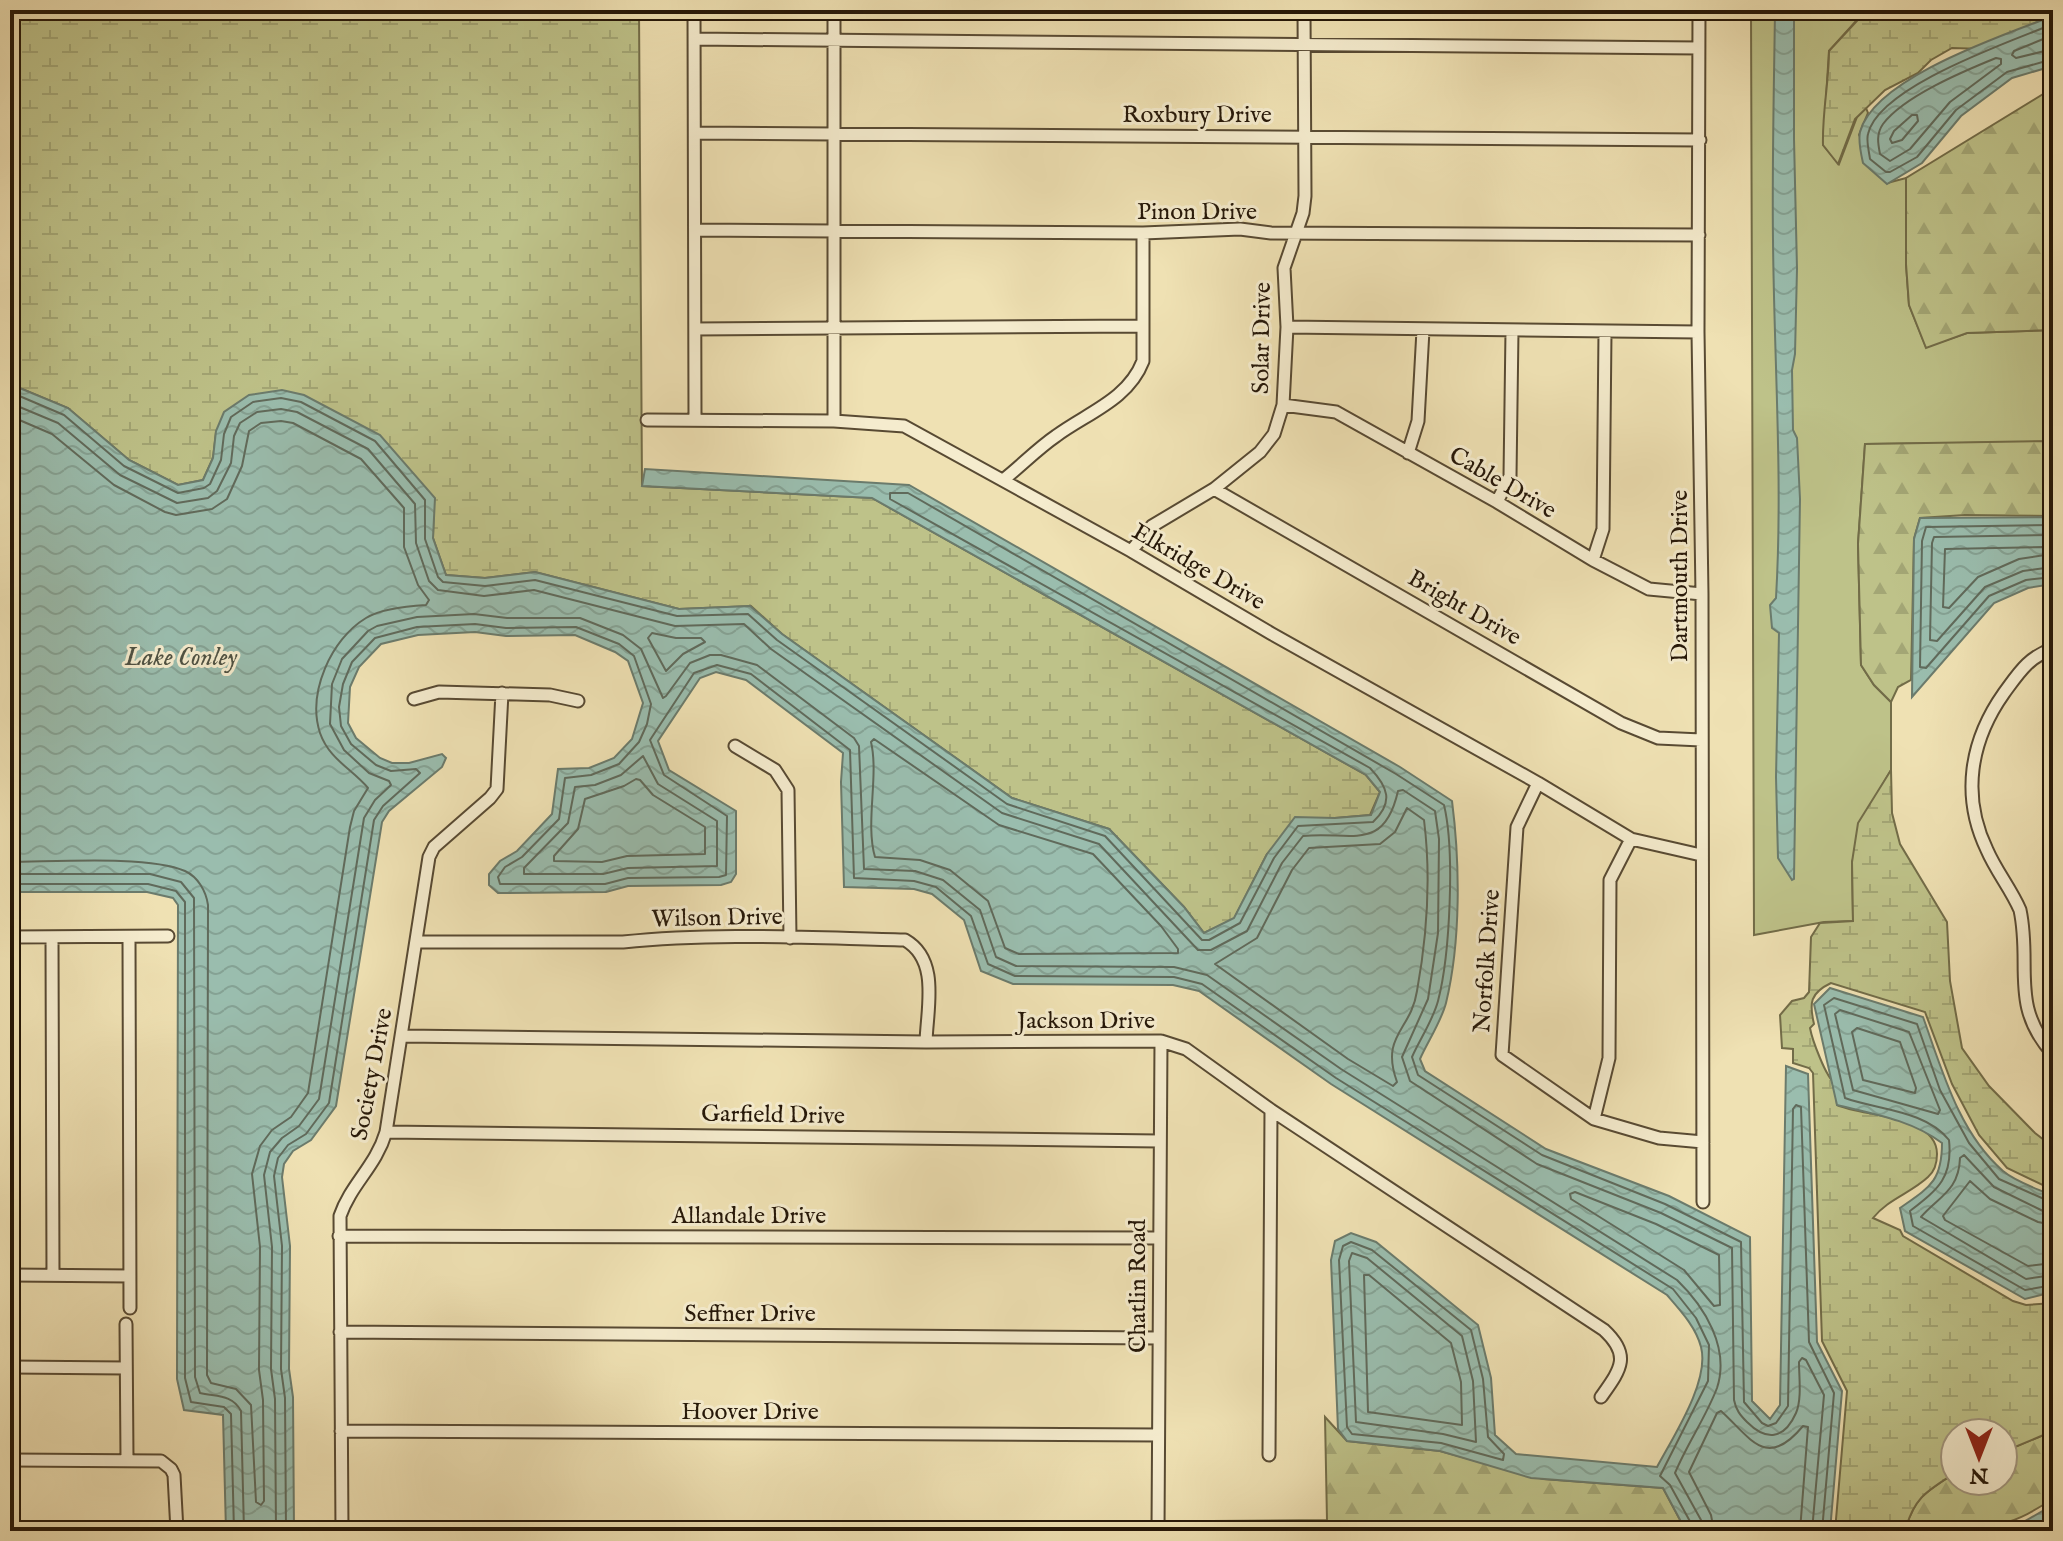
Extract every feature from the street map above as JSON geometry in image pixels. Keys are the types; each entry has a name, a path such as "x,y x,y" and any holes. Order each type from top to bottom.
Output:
{"street":[{"path":"694,10 695,420"},
{"path":"834,10 834,421"},
{"name":"Solar Drive","path":"1131,551 1152,526 1214,489 1260,452 1274,434 1283,405 1287,327 1284,268 1305,196 1304,10"},
{"name":"Dartmouth Drive","path":"1699,10 1703,1142"},
{"path":"694,39 1699,48"},
{"name":"Roxbury Drive","path":"695,133 1700,140"},
{"name":"Pinon Drive","path":"695,230 1143,233 1240,229 1295,233 1699,235"},
{"path":"1003,480 1056,436 1121,395 1139,373 1143,361 1143,233"},
{"path":"695,329 1142,326"},
{"path":"1287,327 1698,332"},
{"path":"1408,453 1418,421 1423,330"},
{"path":"1497,502 1510,476 1512,331"},
{"path":"1593,560 1603,529 1605,333"},
{"name":"Cable Drive","path":"1283,405 1336,412 1649,589 1702,594"},
{"name":"Elkridge Drive","path":"647,420 834,421 904,426 1131,551 1631,839 1701,855"},
{"name":"Bright Drive","path":"1214,489 1621,723 1658,738 1701,740"},
{"path":"2053,649 2030,660 1990,714 1976,748 1971,783 1980,836 2020,910 2025,1001 2029,1018 2053,1054"},
{"path":"414,699 439,692 550,695 578,701"},
{"name":"Society Drive","path":"342,1531 339,1236 344,1205 377,1157 386,1132 429,857 434,847 497,789 502,693"},
{"path":"735,746 775,770 788,790 790,938"},
{"name":"Norfolk Drive","path":"1538,783 1517,827 1502,1055 1594,1119 1659,1138 1703,1142"},
{"path":"1594,1119 1609,1058 1610,880 1631,839"},
{"path":"10,937 168,936"},
{"path":"52,937 53,1275"},
{"path":"129,937 130,1308"},
{"name":"Wilson Drive","path":"417,942 790,938 905,940 916,946 928,966 926,1042"},
{"name":"Jackson Drive","path":"402,1036 926,1042 1161,1041 1186,1049 1271,1110 1604,1330 1616,1341 1621,1363 1619,1372 1601,1397"},
{"name":"Chatlin Road","path":"1158,1531 1161,1041"},
{"path":"1269,1455 1271,1110"},
{"name":"Garfield Drive","path":"386,1132 1159,1141"},
{"path":"1703,1142 1703,1202"},
{"name":"Allandale Drive","path":"339,1236 1159,1238"},
{"path":"10,1275 130,1276"},
{"path":"126,1324 127,1459"},
{"name":"Seffner Drive","path":"340,1332 1159,1338"},
{"path":"10,1367 125,1368"},
{"name":"Hoover Drive","path":"341,1431 1158,1435"},
{"path":"10,1460 155,1459 171,1469 176,1482 177,1531"}],"green space":[{"path":"10,10 639,10 642,486 872,498 1366,775 1380,792 1370,815 1335,818 1267,854 1234,919 1204,933 1184,907 1109,829 1012,798 782,634 751,606 679,609 535,572 485,578 446,575 433,538 434,498 216,432 213,458 203,480 178,485 129,460 68,408 10,384"},
{"path":"1751,10 1866,10 1829,51 1823,145 1839,164 1857,117 1866,108 1868,113 1859,135 1887,183 1906,178 1909,305 1926,347 1967,333 2053,330 2053,442 1865,444 1858,544 1861,665 1874,685 1891,702 1891,770 1877,794 1852,862 1853,921 1824,922 1754,935"},
{"path":"1867,10 2053,10 2053,14 1984,49 1952,48 1931,60 1918,73 1885,90 1855,119 1838,164 1823,145 1829,51"},
{"path":"2053,88 2053,330 1967,333 1926,348 1909,305 1906,178"},
{"path":"2053,441 2053,516 1920,518 1914,539 1911,680 1898,687 1891,702 1874,685 1861,665 1858,544 1865,444"},
{"path":"1891,770 1892,813 1900,844 1947,922 1950,981 1962,1048 1989,1086 2053,1147 2053,1190 2007,1168 1979,1135 1952,1084 1925,1012 1831,983 1815,995 1811,1033 1824,1066 1835,1083 1837,1105 1897,1119 1925,1132 1934,1141 1937,1161 1930,1175 1873,1218 1900,1230 1903,1236 2013,1301 2026,1305 2053,1303 2053,1431 2019,1445 2019,1417 1939,1417 1939,1484 1917,1502 1905,1531 1835,1531 1847,1391 1822,1341 1813,1073 1809,1068 1793,1063 1793,1049 1782,1048 1780,1015 1792,1001 1804,998 1809,992 1811,937 1820,923 1853,921 1852,862 1858,823"},
{"path":"1325,1417 1347,1441 1440,1451 1543,1479 1663,1488 1686,1531 1213,1531 1213,1521 1327,1520"},
{"path":"2053,1431 2053,1499 2018,1518 1996,1524 1990,1531 1905,1531 1917,1502 1939,1484 1939,1497 2019,1497 2019,1445"}],"water":[{"path":"1775,10 1794,10 1797,269 1792,370 1793,430 1797,438 1800,499 1792,880 1778,858 1779,633 1772,628 1770,605 1776,598 1779,509 1773,211"},
{"path":"2053,16 2053,66 2012,78 1961,116 1922,163 1887,184 1863,163 1860,132 1870,112 1889,94 1943,61"},
{"name":"Lake Conley","path":"10,384 68,408 129,460 178,485 203,480 213,458 216,431 224,412 249,395 282,390 304,395 380,435 435,498 433,538 446,575 485,578 535,572 679,609 750,606 782,634 1012,798 1109,829 1184,907 1204,933 1234,918 1267,854 1295,817 1371,815 1380,792 1366,775 872,498 642,486 645,469 909,485 1400,767 1452,801 1455,825 1458,902 1451,979 1444,1010 1420,1059 1425,1071 1546,1149 1669,1196 1750,1237 1752,1401 1770,1419 1780,1405 1786,1066 1808,1074 1817,1342 1842,1391 1830,1531 1686,1531 1663,1488 1531,1478 1440,1451 1347,1441 1338,1429 1331,1260 1335,1241 1351,1233 1376,1242 1478,1325 1491,1378 1495,1435 1516,1454 1657,1467 1695,1392 1702,1361 1701,1347 1691,1326 1667,1295 1331,1084 1199,991 1173,985 1013,984 981,971 964,920 932,894 914,889 844,887 843,753 746,680 716,672 700,678 658,741 669,770 736,811 736,874 731,882 721,885 628,886 606,892 498,893 489,885 489,874 500,861 517,851 552,814 558,769 589,768 614,758 632,739 643,703 628,661 575,635 506,636 475,632 418,635 381,644 359,667 350,687 348,723 356,738 380,758 392,763 409,763 442,754 446,758 442,767 389,811 382,822 336,1106 311,1140 293,1151 284,1164 282,1177 290,1246 289,1369 293,1397 294,1531 226,1531 223,1415 184,1410 177,1379 178,905 173,898 147,892 10,892"},
{"path":"2053,517 2053,584 2028,588 1994,603 1912,697 1914,539 1920,518"},
{"path":"1830,988 1923,1017 1963,1120 1988,1156 2008,1175 2053,1196 2053,1292 2025,1299 1905,1231 1900,1208 1937,1175 1942,1143 1905,1123 1837,1105 1814,1004"},
{"path":"2053,1505 2053,1531 2010,1531 2013,1528"}]}
